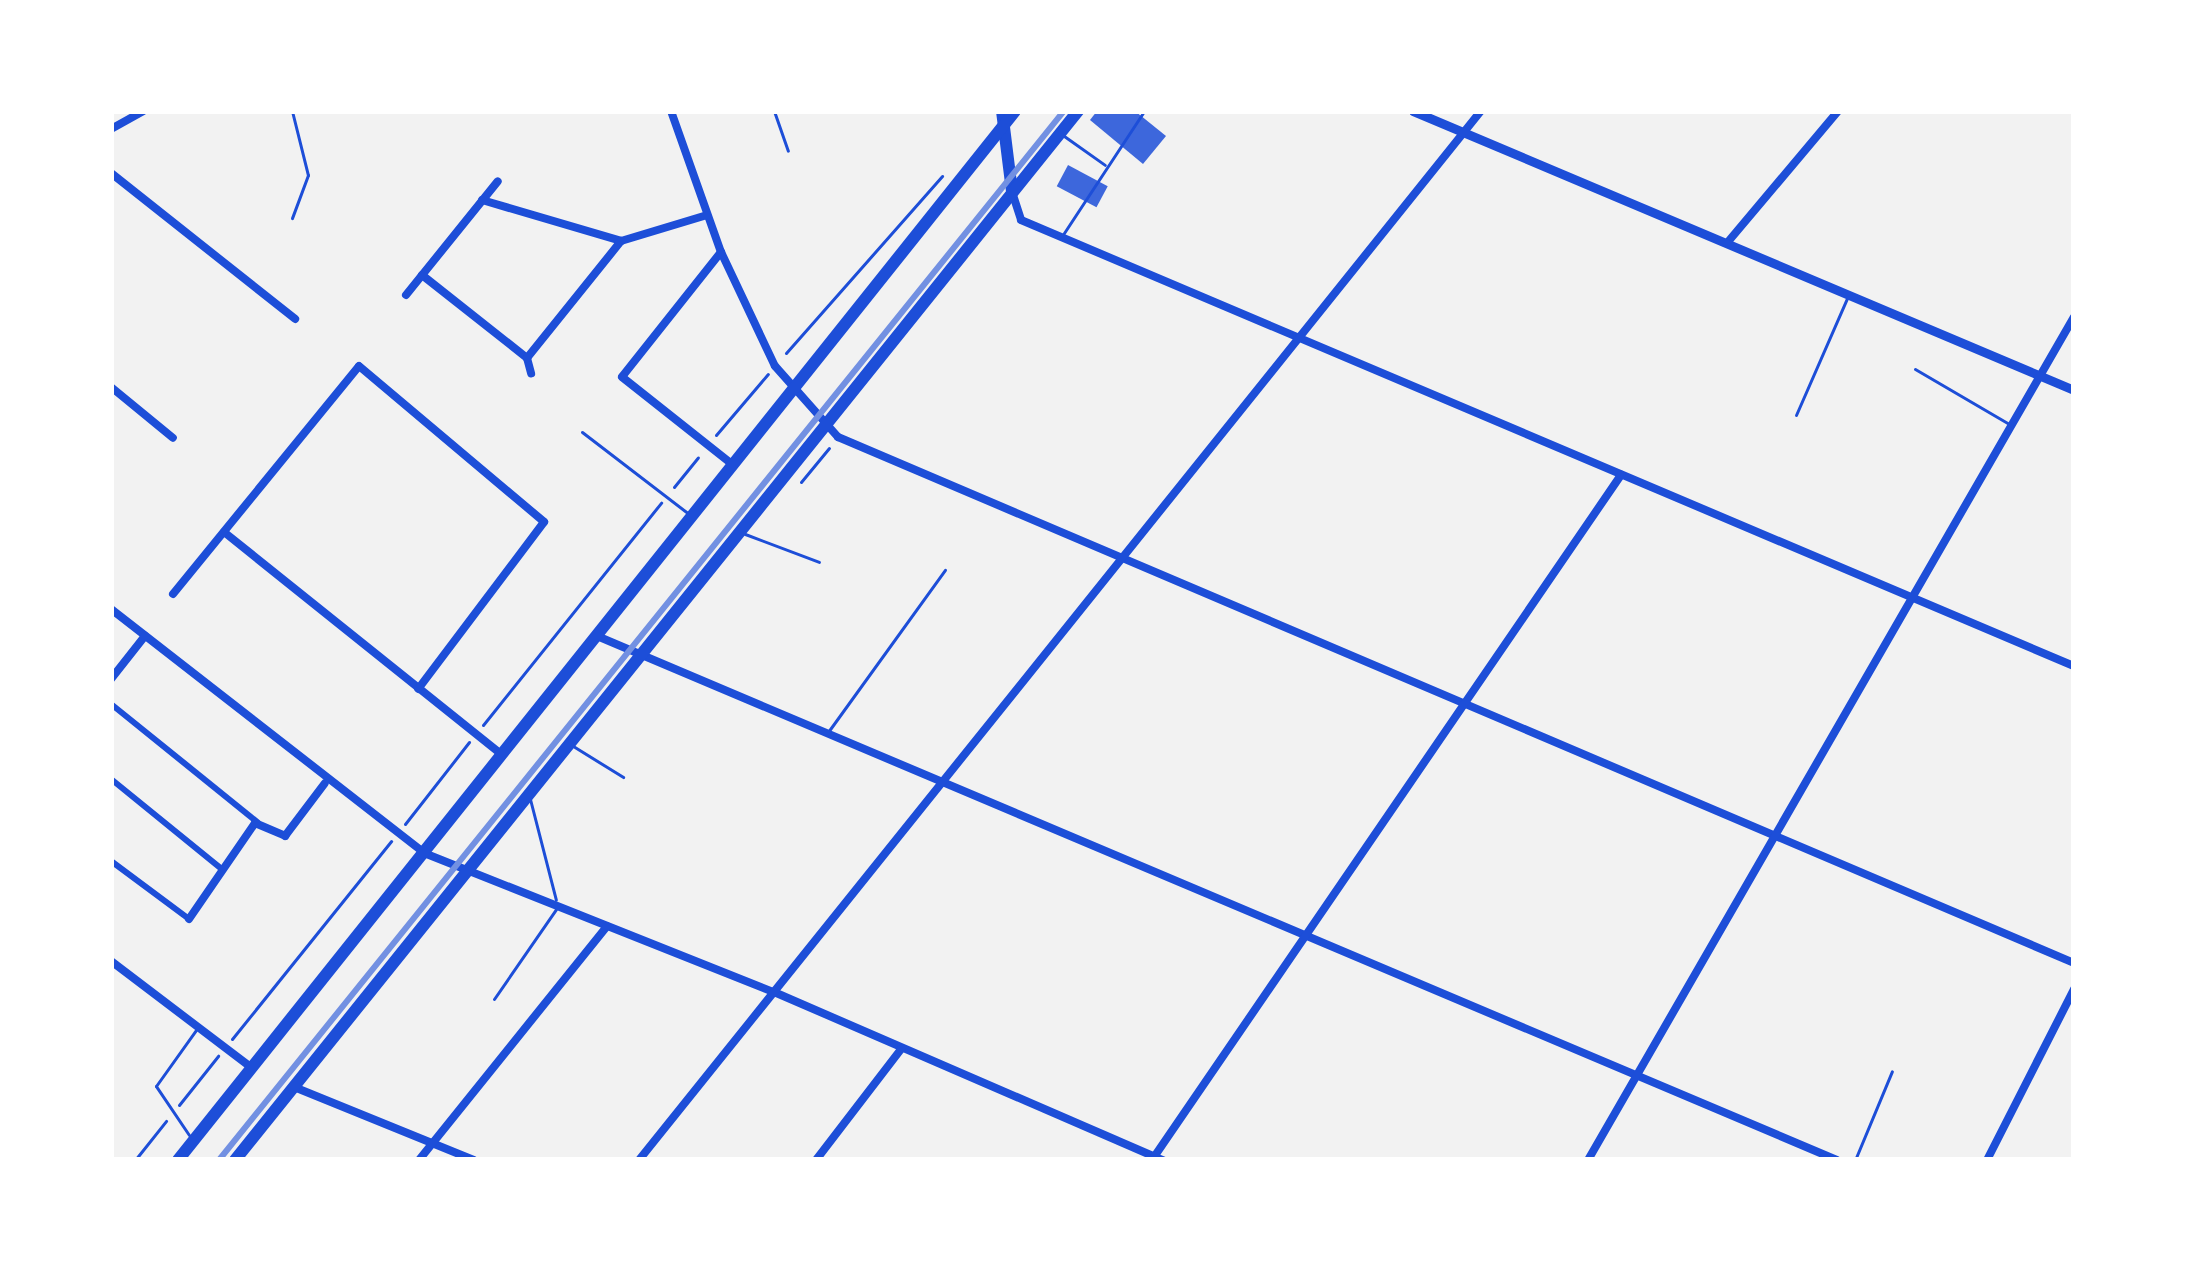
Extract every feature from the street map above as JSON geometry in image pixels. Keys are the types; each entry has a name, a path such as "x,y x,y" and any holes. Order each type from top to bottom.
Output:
{"main road":[{"path":"178,1160 693,517 1003,117 1015,111"},
{"path":"235,1160 566,742 1078,111"},
{"path":"1003,117 1012,190"}],"street":[{"path":"111,129 143,111"},
{"path":"671,111 721,252 775,366 824,428 2074,963"},
{"path":"1414,111 2074,390"},
{"path":"639,1160 1480,111"},
{"path":"1727,243 1838,111"},
{"path":"111,173 296,319"},
{"path":"406,295 498,181"},
{"path":"1012,190 1021,220 2074,666"},
{"path":"482,200 621,241"},
{"path":"527,358 621,241 707,214"},
{"path":"721,252 622,377 733,465"},
{"path":"422,275 527,358 531,373"},
{"path":"1588,1160 2074,317"},
{"path":"172,593 359,366 544,522 418,689"},
{"path":"111,387 173,438"},
{"path":"111,609 325,783 424,853 774,992 1156,1159 1312,936 1462,703 1621,475"},
{"path":"224,532 502,755"},
{"path":"111,680 145,636"},
{"path":"596,636 1312,936 1812,1155 1837,1160"},
{"path":"111,704 257,822 285,836 325,783"},
{"path":"111,779 224,869"},
{"path":"111,861 189,919 257,822"},
{"path":"419,1160 607,926"},
{"path":"111,961 254,1069"},
{"path":"1987,1160 2074,989"},
{"path":"816,1160 902,1048"},
{"path":"294,1087 474,1160"}],"lane":[{"path":"292,111 308,176 292,218"},
{"path":"774,111 788,151"},
{"path":"1061,237 1144,111"},
{"path":"1060,133 1107,166"},
{"path":"1796,415 1849,295"},
{"path":"1915,369 2011,425"},
{"path":"582,432 693,517"},
{"path":"737,532 819,562"},
{"path":"827,733 946,569"},
{"path":"566,742 623,777"},
{"path":"494,999 557,907 527,792"},
{"path":"194,1141 172,1114 157,1081 197,1029"},
{"path":"1855,1160 1892,1071"}],"path":[{"path":"135,1160 706,448 954,162"}],"building":[{"path":"1097,111 1135,111 1166,136 1143,164 1090,120"},
{"path":"1068,165 1108,186 1096,207 1057,186"}],"railway":[{"path":"219,1160 1064,111"}]}
